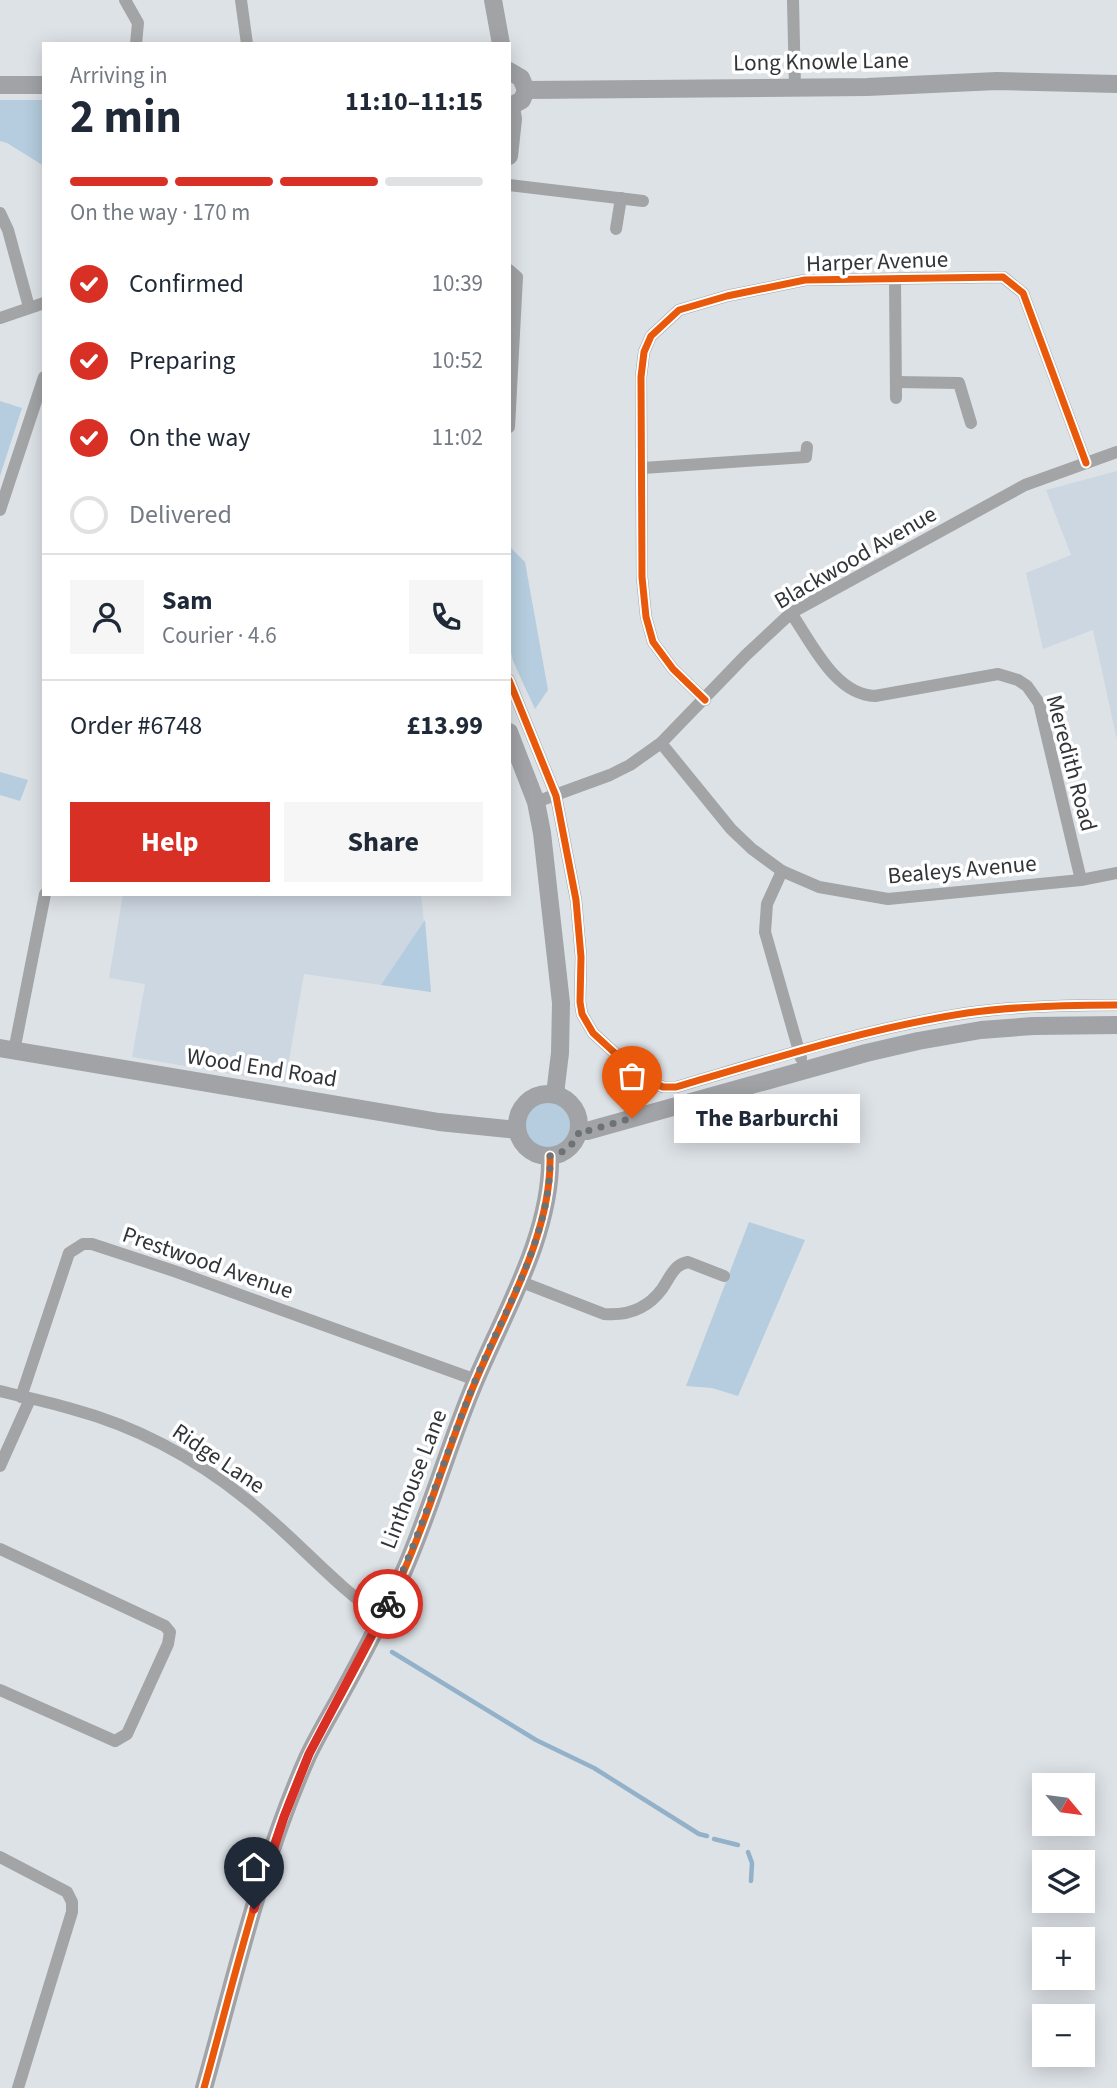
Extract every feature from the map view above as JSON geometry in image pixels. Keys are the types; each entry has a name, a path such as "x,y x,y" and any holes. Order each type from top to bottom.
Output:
{"street":[{"path":"125,0 138,23 136,42"},
{"path":"241,0 247,42"},
{"path":"493,0 501,42"},
{"path":"793,0 795,88"},
{"path":"511,72 521,78 526,90 522,100 511,106"},
{"name":"Long Knowle Lane","path":"526,90 795,88 997,81 1117,84"},
{"path":"0,85 42,85"},
{"path":"511,111 511,138"},
{"path":"511,185 643,201"},
{"path":"616,229 621,198"},
{"path":"0,213 8,230 29,307"},
{"path":"511,272 517,277 511,390"},
{"name":"Harper Avenue","path":"705,700 673,669 653,642 646,617 642,577 641,377 644,352 651,336 679,310 727,296 805,281 1003,277 1023,293 1086,463"},
{"path":"895,279 896,398"},
{"path":"0,318 42,304"},
{"path":"896,382 959,383 971,423"},
{"path":"0,510 40,402"},
{"path":"643,468 806,457 807,447"},
{"name":"Blackwood Avenue","path":"536,802 610,775 630,765 661,743 705,700 746,654 791,613 1025,485 1117,452"},
{"name":"Meredith Road","path":"791,613 838,680 855,693 875,696 998,674 1018,680 1027,686 1039,703 1081,880"},
{"path":"511,685 556,796 576,900 582,1014 593,1033 641,1077 663,1087 676,1087 871,1031 970,1013 1021,1007 1117,1005"},
{"path":"511,737 536,802 542,833 560,991 560,1053 555,1094"},
{"name":"Bealeys Avenue","path":"661,743 731,830 782,871 819,887 888,899 1081,880 1117,873"},
{"path":"782,871 767,904 765,932 804,1070"},
{"path":"7,1049 45,896"},
{"path":"580,1130 587,1131 918,1041 981,1030 1117,1024"},
{"name":"Wood End Road","path":"7,1049 439,1122 517,1130"},
{"path":"542,1094 555,1094 573,1106 580,1130 566,1150 550,1156 531,1151 517,1130 518,1118 526,1103 542,1094"},
{"name":"Linthouse Lane","path":"204,2088 261,1883 284,1817 309,1754 382,1617 414,1545 476,1380 519,1281 543,1216 551,1175 550,1156"},
{"name":"Prestwood Avenue","path":"26,1398 69,1253 83,1244 92,1244 177,1272 476,1380"},
{"path":"519,1281 604,1314 613,1315 637,1311 646,1305 661,1290 676,1267 683,1263 688,1262 724,1276"},
{"name":"Ridge Lane","path":"0,1391 74,1409 122,1426 155,1440 200,1465 248,1500 358,1601 382,1617"},
{"path":"0,1466 26,1398"},
{"path":"0,1549 165,1626 170,1632 168,1644 127,1734 115,1741 0,1690"},
{"path":"0,1857 67,1892 72,1902 72,1912 19,2088"}],"shaded area":[{"path":"0,100 42,100 42,165 0,141"},
{"path":"0,401 22,408 0,476"},
{"path":"1117,471 1117,740 1093,630 1043,649 1026,573 1071,555 1046,490"},
{"path":"511,548 525,562 548,690 535,709 513,661"},
{"path":"0,772 28,780 20,801 0,795"},
{"path":"123,896 421,896 431,992 304,974 285,1083 132,1057 145,984 109,978"},
{"path":"425,920 431,992 381,985"},
{"path":"548,1101 565,1108 572,1125 565,1142 548,1149 531,1142 524,1125 531,1108"},
{"path":"749,1222 805,1240 738,1396 712,1388 686,1386"}],"waterway":[{"path":"392,1652 536,1740 594,1768 699,1834 707,1836"},
{"path":"714,1839 738,1845"},
{"path":"748,1852 752,1863 751,1881"}],"cycle path":[{"path":"705,700 673,669 653,642 646,617 642,577 641,377 644,352 651,336 679,310 727,296 805,280 1003,277 1023,293 1086,463"},
{"path":"511,685 556,796 576,900 582,1014 593,1033 641,1077 663,1087 676,1087 820,1045 930,1019 1004,1009 1117,1005"},
{"path":"204,2088 250,1920 291,1796 312,1748 396,1589 413,1549 466,1404 535,1243 549,1185 550,1156"}],"way so far":[{"path":"388,1604 405,1569 476,1380 505,1316 543,1216 551,1175 550,1156 566,1150 580,1130 587,1131 632,1118"}],"place":[{"name":"The Barburchi","path":"632,1118"}],"route":[{"path":"254,1909 284,1817 309,1754 388,1604"}]}
